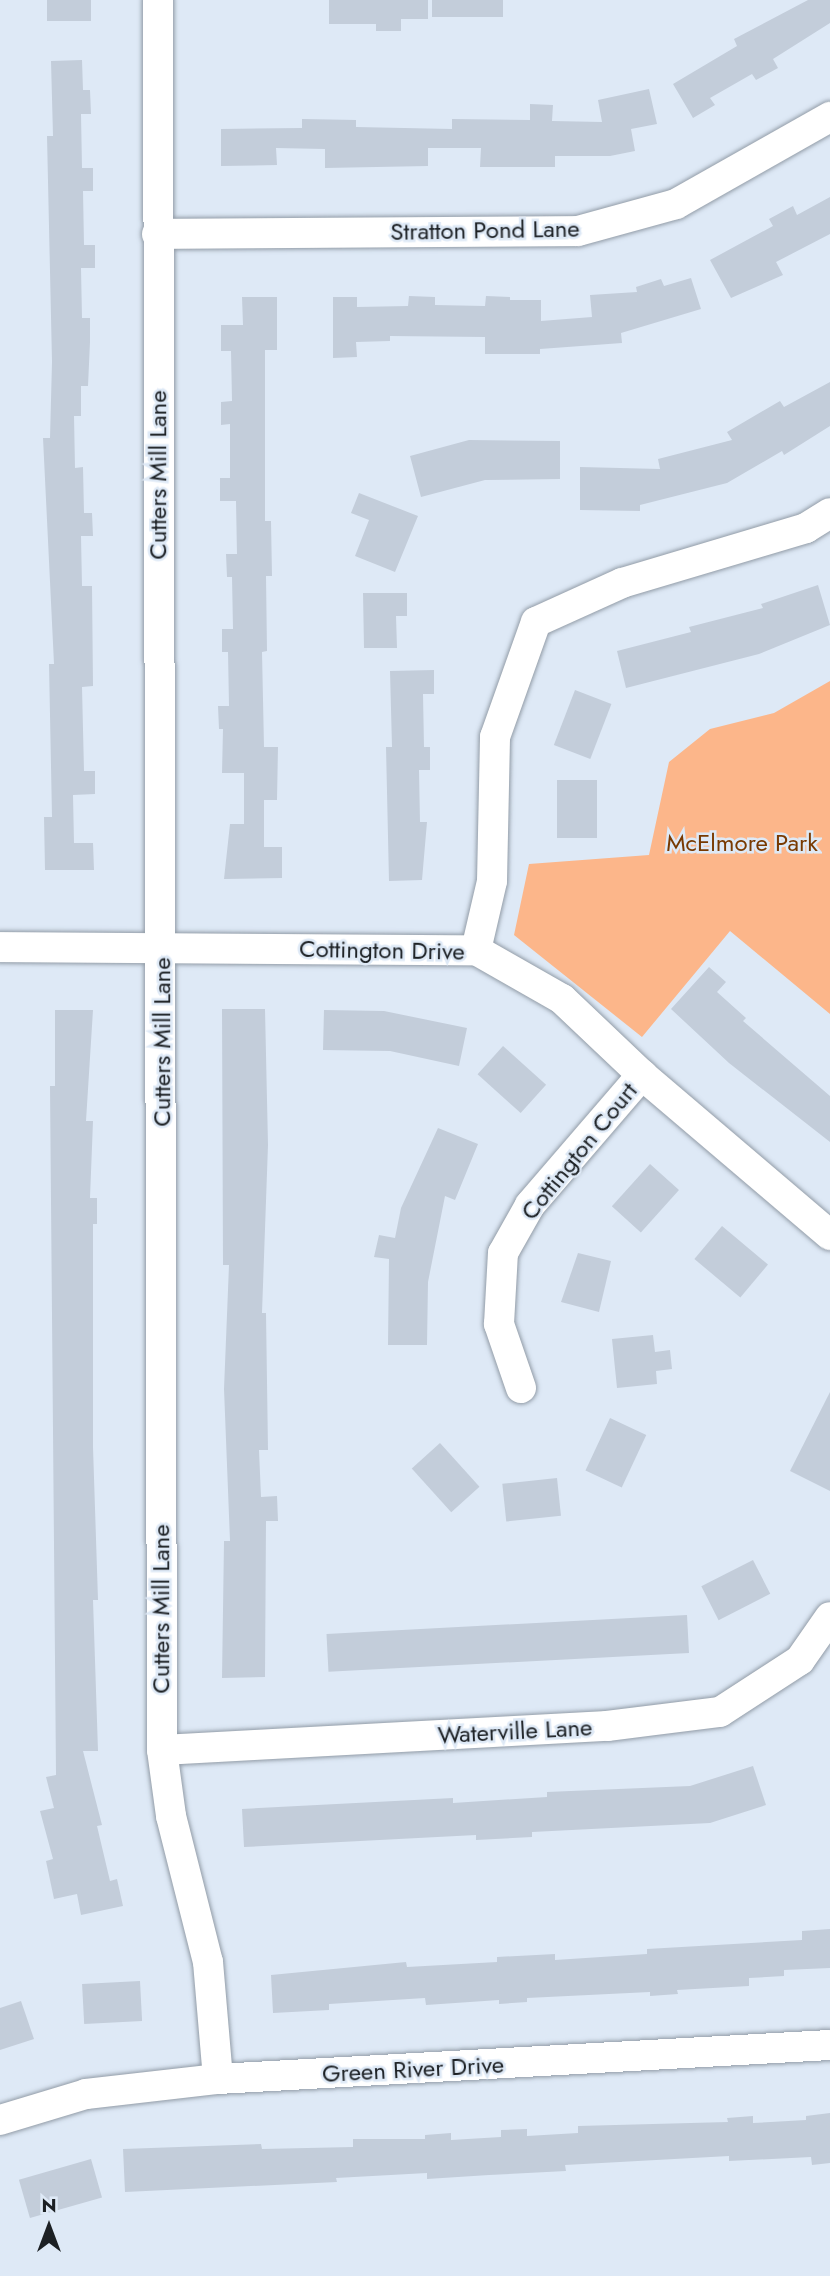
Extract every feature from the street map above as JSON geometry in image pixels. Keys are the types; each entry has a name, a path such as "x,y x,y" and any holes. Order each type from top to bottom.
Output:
{"street":[{"name":"Cutters Mill Lane","path":"158,0 162,1750 171,1816 208,1962 218,2079"},
{"name":"Stratton Pond Lane","path":"157,234 578,231 676,204 830,117"},
{"path":"476,950 492,881 495,737 536,622 622,583 806,528 830,513"},
{"name":"Cottington Drive","path":"0,947 476,950 562,999 642,1075 830,1235"},
{"name":"Cottington Court","path":"521,1388 499,1324 503,1254 530,1205 642,1075"},
{"name":"Waterville Lane","path":"162,1750 607,1726 720,1712 800,1660 830,1618"},
{"name":"Green River Drive","path":"0,2120 86,2094 218,2079 830,2045"}],"green space":[{"name":"McElmore Park","path":"830,681 830,1014 730,931 642,1037 514,935 529,864 649,855 669,762 710,729 774,713"}],"building":[{"path":"47,0 91,0 91,21 47,21"},
{"path":"329,0 428,0 428,19 401,19 401,31 376,31 376,24 329,24"},
{"path":"432,0 503,0 503,17 432,17"},
{"path":"808,0 830,0 830,23 773,59 778,68 756,80 752,74 710,98 715,105 693,118 673,84 737,46 734,39"},
{"path":"82,60 83,90 90,90 91,114 81,114 82,168 93,168 93,191 83,191 84,245 95,245 95,268 81,268 82,318 90,318 88,386 81,386 81,416 74,416 75,468 83,467 84,513 92,513 93,536 81,536 82,586 92,586 93,686 82,687 84,771 95,771 95,794 73,795 74,843 93,843 94,870 45,870 44,817 52,817 49,664 54,664 43,438 50,438 52,362 47,136 53,136 51,61"},
{"path":"649,89 657,124 631,129 635,151 610,156 555,156 555,167 480,167 481,148 428,148 428,166 325,168 325,149 276,148 277,165 221,166 221,129 302,128 302,119 356,120 356,127 452,129 452,119 530,120 530,104 553,105 552,121 602,122 598,100"},
{"path":"830,197 830,234 776,262 783,275 731,298 710,260 773,226 769,219 793,206 797,215"},
{"path":"691,278 701,309 621,333 622,343 540,349 540,354 485,354 485,337 390,336 390,341 356,342 357,357 333,358 333,297 357,297 357,307 408,306 409,296 435,297 435,305 485,306 486,296 510,297 510,300 541,300 541,321 592,317 590,295 637,292 636,287 661,279 664,286"},
{"path":"242,297 277,297 277,350 265,350 265,521 271,521 272,576 266,576 267,651 262,652 264,747 278,747 277,800 264,800 264,847 282,847 282,878 224,879 230,824 244,824 244,773 222,773 223,729 219,729 218,706 229,706 228,652 222,652 222,629 233,629 232,577 227,577 226,554 237,554 236,501 220,501 220,478 230,478 230,424 221,425 221,402 232,401 231,351 221,351 221,325 243,325"},
{"path":"830,382 830,426 784,455 782,451 727,483 640,505 640,511 580,510 580,467 660,469 658,459 732,440 727,432 780,401 784,407"},
{"path":"469,440 560,441 560,479 485,480 421,497 410,456"},
{"path":"359,493 418,516 395,572 355,556 369,520 351,513"},
{"path":"818,585 830,625 759,654 626,688 617,651 691,632 689,627 763,608 761,604"},
{"path":"363,593 407,593 407,616 396,616 397,648 364,648"},
{"path":"434,670 434,694 423,694 424,747 430,747 430,770 419,770 420,822 427,822 422,880 389,881 386,747 392,747 390,671"},
{"path":"575,690 611,704 590,759 554,745"},
{"path":"557,780 597,780 597,838 557,838"},
{"path":"709,967 726,982 717,992 746,1018 743,1021 830,1096 830,1142 729,1063 671,1009"},
{"path":"222,1009 265,1009 268,1145 262,1313 266,1313 268,1450 259,1450 261,1497 277,1496 278,1521 266,1521 265,1677 222,1678 224,1541 230,1541 224,1389 229,1265 223,1265"},
{"path":"55,1010 93,1010 86,1121 93,1121 90,1198 97,1198 97,1224 93,1224 93,1447 98,1600 93,1600 98,1751 83,1751 102,1825 97,1826 110,1881 117,1879 123,1906 81,1915 77,1894 54,1899 46,1861 53,1859 40,1811 54,1808 46,1777 56,1775 50,1086 55,1086"},
{"path":"324,1010 384,1011 467,1028 459,1066 390,1051 323,1050"},
{"path":"503,1046 546,1085 521,1113 478,1074"},
{"path":"438,1128 478,1144 455,1200 445,1196 428,1282 427,1345 388,1345 389,1259 374,1257 379,1235 395,1238 401,1208"},
{"path":"650,1164 679,1190 641,1232 612,1206"},
{"path":"722,1226 768,1265 740,1298 694,1259"},
{"path":"578,1253 611,1261 599,1312 561,1302"},
{"path":"653,1335 655,1352 670,1350 672,1369 656,1371 657,1384 617,1388 612,1339"},
{"path":"830,1392 830,1491 790,1471"},
{"path":"610,1418 646,1435 622,1487 585,1471"},
{"path":"440,1443 479,1487 451,1512 412,1468"},
{"path":"557,1478 561,1516 506,1522 502,1484"},
{"path":"753,1560 770,1594 719,1620 701,1586"},
{"path":"687,1615 689,1653 328,1672 326,1634"},
{"path":"753,1766 766,1805 710,1823 532,1832 532,1837 476,1840 476,1835 244,1847 242,1809 453,1798 453,1803 547,1797 547,1792 690,1786"},
{"path":"830,1929 830,1968 784,1970 784,1976 749,1978 749,1986 677,1990 678,1994 650,1996 650,1992 527,1998 527,2002 499,2004 499,2000 426,2005 425,1998 329,2004 329,2010 273,2013 271,1975 406,1962 407,1967 497,1962 497,1957 555,1954 555,1960 647,1954 647,1949 802,1940 802,1931"},
{"path":"140,1981 142,2021 84,2024 82,1984"},
{"path":"21,2001 34,2039 0,2050 0,2008"},
{"path":"830,2113 830,2163 812,2165 811,2157 729,2161 729,2156 565,2165 566,2171 427,2179 427,2173 336,2178 337,2182 125,2192 123,2149 261,2144 262,2149 353,2147 353,2139 425,2139 425,2135 451,2133 451,2140 501,2137 501,2130 527,2129 527,2136 578,2133 578,2126 728,2122 727,2118 753,2116 753,2123 806,2120 806,2116"},
{"path":"91,2159 102,2197 30,2218 19,2180"}]}
